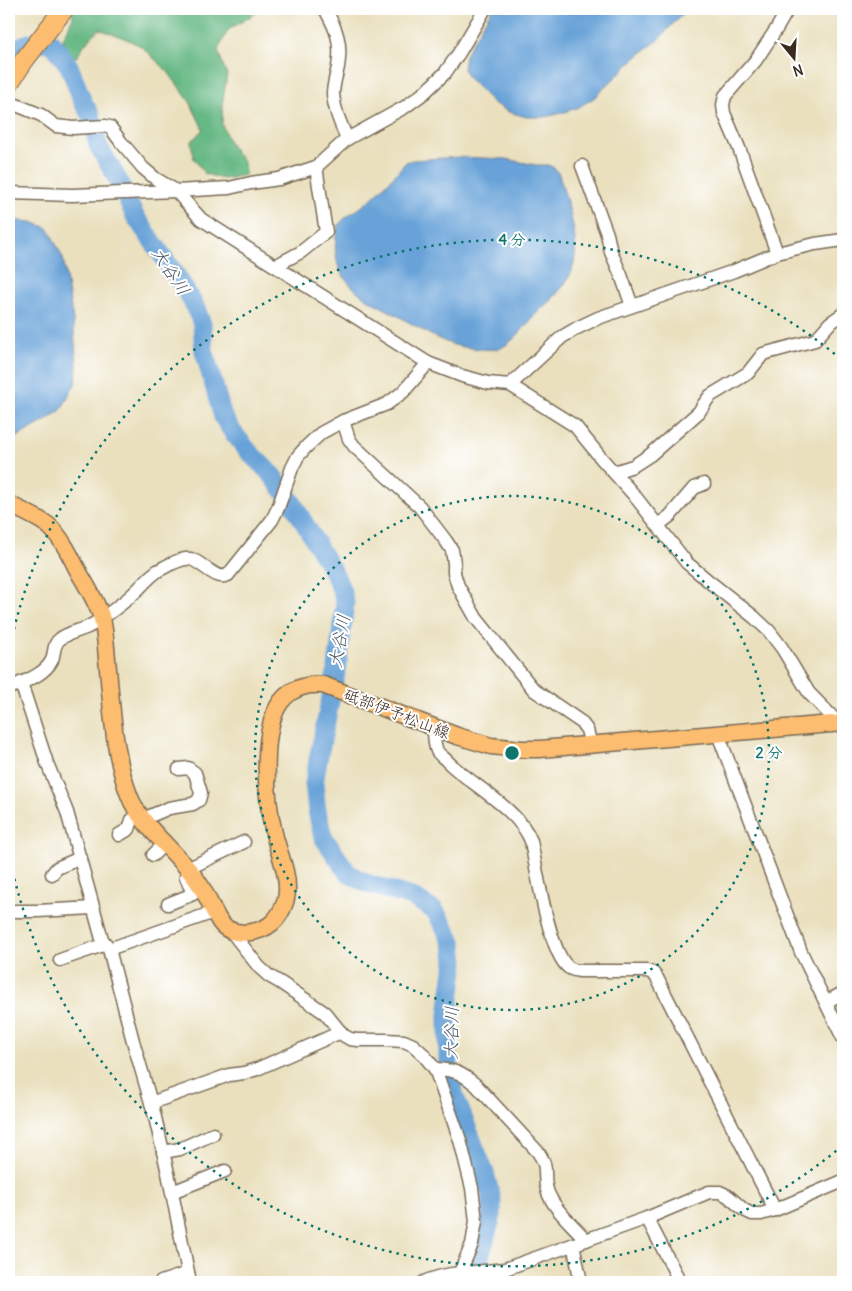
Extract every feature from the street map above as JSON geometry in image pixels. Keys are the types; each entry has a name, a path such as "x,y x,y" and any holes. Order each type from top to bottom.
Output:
{"highway":[{"path":"9,83 64,9"}],"main road":[{"path":"9,504 48,525 68,552 90,591 101,619 116,746 129,795 134,807 141,816 202,888 223,926 231,931"},
{"name":"砥部伊予松山線","path":"231,931 241,933 263,929 278,917 286,898 286,878 269,811 267,784 268,749 272,722 280,703 286,696 303,686 323,685 434,728 499,747 540,749 842,725"}],"street":[{"path":"325,9 340,43 340,55 333,92 335,106 347,139"},
{"path":"9,193 72,195 229,188 279,179 316,167 347,139 405,107 424,93 444,73 459,54 486,9"},
{"path":"777,253 739,148 724,113 723,105 725,96 756,60 788,9"},
{"path":"9,102 41,116 56,126 73,128 110,127 143,168 156,179 176,191 201,219 428,363 470,378 510,386 576,426 634,495 687,563 754,617 768,631 782,648 809,693 842,725"},
{"path":"582,166 607,234 611,252 632,306"},
{"path":"275,266 301,252 326,232 316,167"},
{"path":"510,386 562,337 598,318 734,271 777,253 843,240"},
{"path":"614,472 633,466 650,455 699,412 710,396 748,373 763,354 815,340 830,323 843,314"},
{"path":"9,688 42,672 49,666 55,644 59,639 90,626 101,619 134,594 158,571 185,559 191,560 219,576 225,577 228,575 272,520 298,456 307,446 321,433 343,421 387,404 403,392 428,363"},
{"path":"343,421 349,439 354,446 420,507 446,541 452,550 454,573 458,586 476,618 534,690 581,722 587,730 591,745"},
{"path":"658,525 670,516 694,488 704,484"},
{"path":"21,683 47,763 67,812 102,939 108,946 163,1152 189,1278 161,1282"},
{"path":"434,728 437,751 454,768 498,802 523,826 528,834 554,942 567,967 579,971 647,971 653,973 658,978 775,1210"},
{"path":"718,734 801,952 843,1038"},
{"path":"119,835 129,829 132,820 141,816 193,804 199,800 201,793 195,773 188,768 179,769"},
{"path":"168,904 193,894 186,877 189,871 244,842"},
{"path":"153,855 165,843"},
{"path":"52,874 56,868 80,858"},
{"path":"9,911 94,908"},
{"path":"60,960 214,912"},
{"path":"231,931 259,967 269,976 325,1013 341,1032 350,1039 404,1041 413,1045 445,1070 466,1077 476,1085 544,1160 546,1189 557,1209 580,1242 581,1282"},
{"path":"826,1002 843,993"},
{"path":"151,1103 229,1075 257,1069 341,1032"},
{"path":"445,1070 472,1188 476,1221 472,1244 458,1277"},
{"path":"163,1152 180,1149 213,1134"},
{"path":"172,1192 225,1170"},
{"path":"424,1282 437,1276 483,1277 646,1218 708,1192 720,1192 728,1196 744,1210 752,1214 761,1214 775,1210 843,1181"},
{"path":"646,1218 680,1282"}],"green space":[{"path":"72,9 260,9 228,30 218,51 227,75 223,99 222,124 229,142 244,163 245,175 224,179 205,174 194,159 191,142 203,129 190,102 168,72 141,46 99,29 84,45 77,57 68,55 63,39 73,17"}],"water":[{"path":"492,9 687,9 658,40 632,61 595,97 579,107 562,113 545,117 526,117 509,112 493,103 468,78 463,69 465,55"},
{"path":"459,157 506,159 536,165 549,165 554,168 559,174 573,226 575,252 573,265 566,282 518,335 508,344 498,349 489,350 454,345 430,335 375,304 355,290 348,282 339,268 336,257 337,231 340,224 345,218 377,194 406,162"},
{"path":"9,220 32,222 48,228 63,258 73,320 77,366 76,382 61,410 17,437 9,436"}],"waterway":[{"name":"大谷川","path":"9,55 14,50 29,43 52,43 69,66 83,102 91,116 98,145 118,180 135,216 195,306 202,324 204,351 223,417 249,452 272,475 292,502 336,577 341,589 345,603 337,668 314,784 317,811 323,837 348,873 366,883 412,897 435,911 453,944 455,961 448,1015 448,1060 455,1097 485,1173 492,1200 492,1215 479,1260 468,1282"}]}
